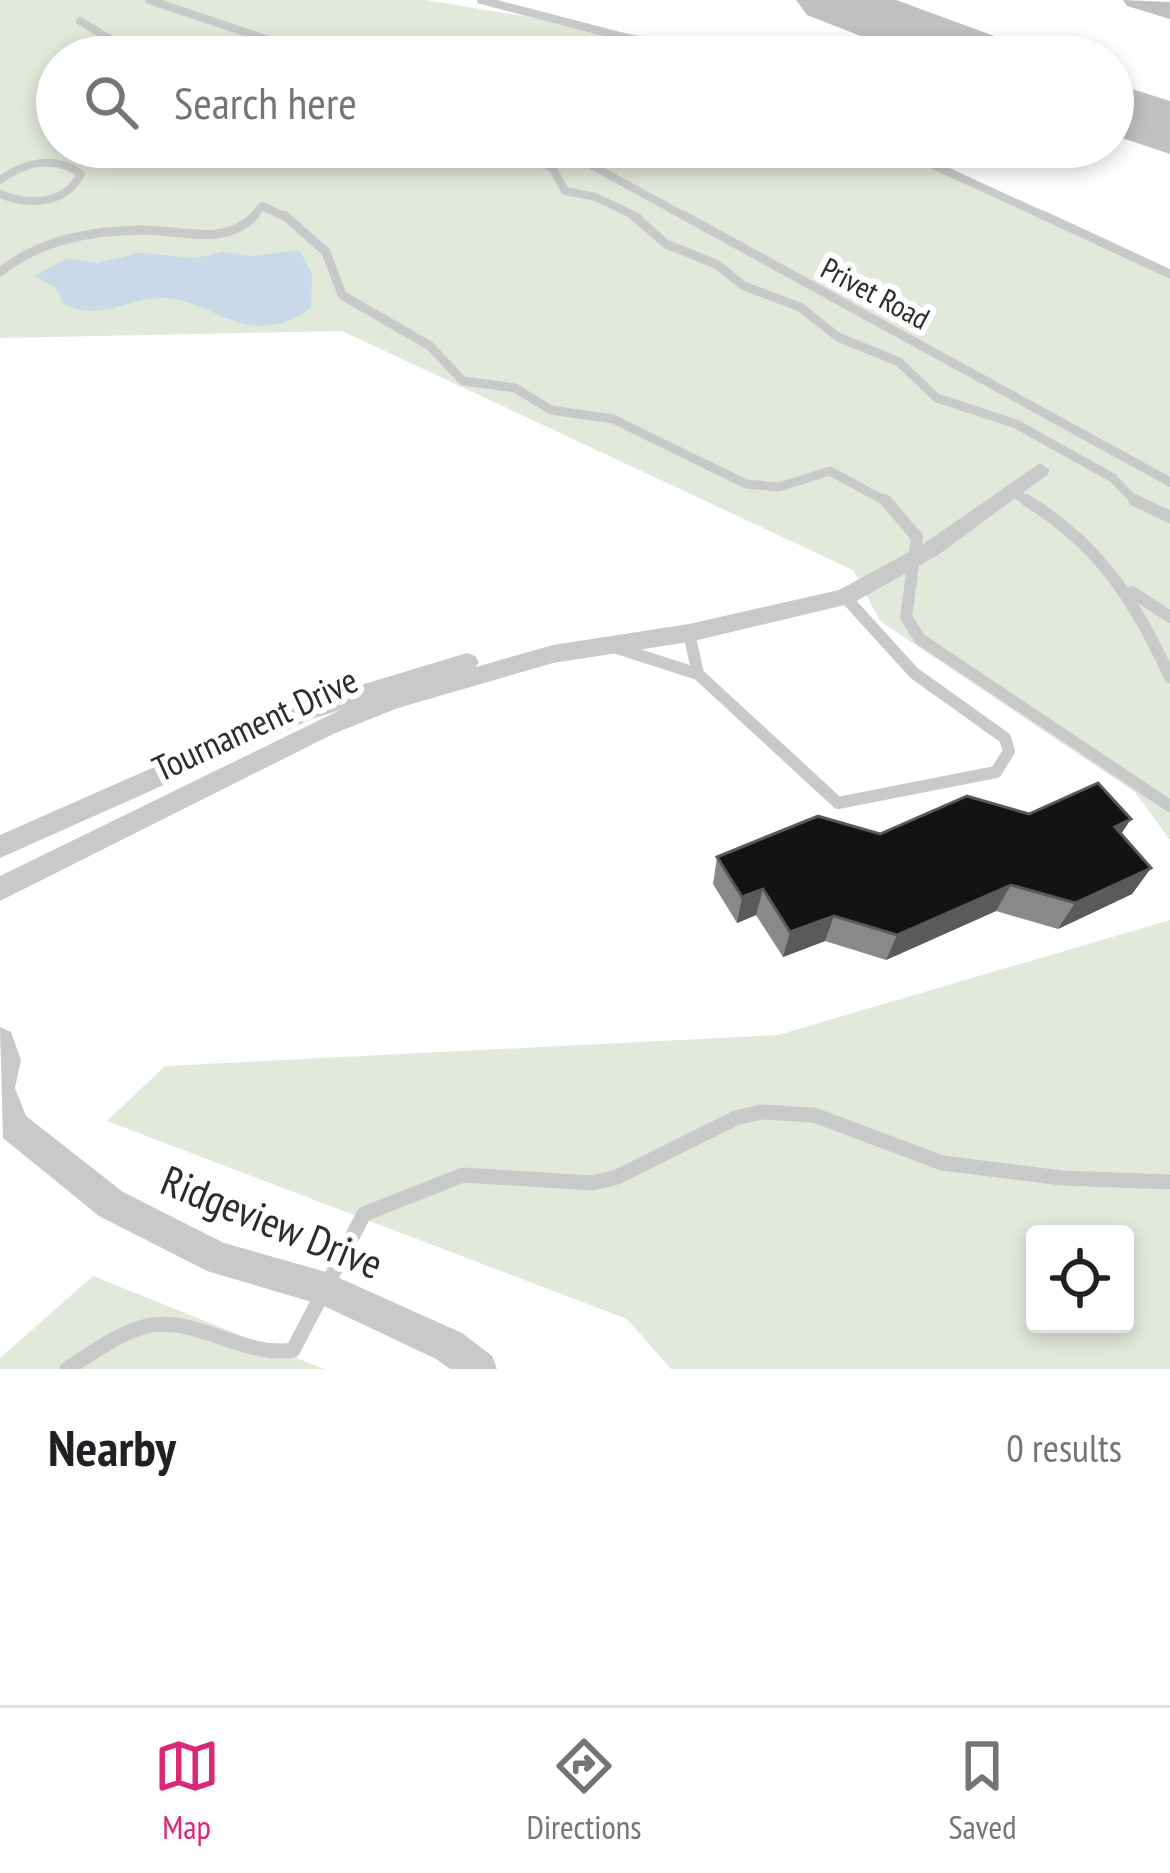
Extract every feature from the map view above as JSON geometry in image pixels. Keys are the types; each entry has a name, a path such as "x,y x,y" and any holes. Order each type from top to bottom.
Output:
{"street":[{"name":"Tournament Drive","path":"2,892 323,727 392,700 553,654 689,633 845,597 914,560 1040,470"},
{"name":"Tournament Drive","path":"0,847 340,699 476,660 529,651 553,654"},
{"name":"Ridgeview Drive","path":"0,1042 6,1060 0,1088 14,1127 111,1204 219,1259 326,1289 449,1346 479,1369"}],"lane":[{"path":"149,0 257,36"},
{"path":"481,0 620,36"},
{"path":"80,21 107,36"},
{"path":"2,177 36,165"},
{"path":"0,207 44,200 76,186 81,180 73,168"},
{"path":"551,168 565,191 596,196 646,222 666,244 716,264 744,286 800,307 838,337 899,362 937,398 1016,424 1113,478 1138,505 1170,517"},
{"name":"Privet Road","path":"596,168 1170,482"},
{"path":"940,168 1170,274"},
{"path":"0,194 16,201 44,200"},
{"path":"0,272 40,244 144,230 217,235 247,225 262,206 273,207 326,254 331,283 342,295 430,346 463,381 515,388 550,410 613,419 746,484 778,487 815,471 837,473 914,527 906,617 920,639 1170,806"},
{"path":"1010,491 1100,550 1131,591 1170,677"},
{"path":"1131,591 1170,617"},
{"path":"604,645 698,674 838,802 996,772 1009,751 1005,738 914,673 845,597"},
{"path":"689,633 698,674"},
{"path":"68,1369 149,1325 169,1324 260,1350 293,1350 364,1214 463,1175 593,1184 617,1178 736,1118 761,1112 814,1115 942,1163 1062,1178 1170,1181"}],"green space":[{"path":"0,0 426,0 644,36 36,36 36,168 941,168 1170,272 1170,840 1135,792 880,621 853,570 342,331 0,338"},
{"path":"1170,920 1170,1369 671,1369 627,1319 107,1121 165,1066 778,1035"},
{"path":"93,1276 324,1369 0,1369 0,1358"}],"water":[{"path":"299,250 312,273 311,308 270,326 235,321 166,298 103,310 78,309 64,304 55,287 34,276 68,258 97,263 139,253 196,258 223,252 251,256"}],"building":[{"path":"1098,783 1131,819 1115,827 1151,868 1075,903 1011,885 897,935 834,916 790,932 763,889 742,897 717,857 818,816 880,834 967,796 1029,814"}],"taxiway":[{"path":"1137,0 1170,11"}],"runway":[{"path":"831,0 926,36"},
{"path":"1134,115 1170,129"}]}
